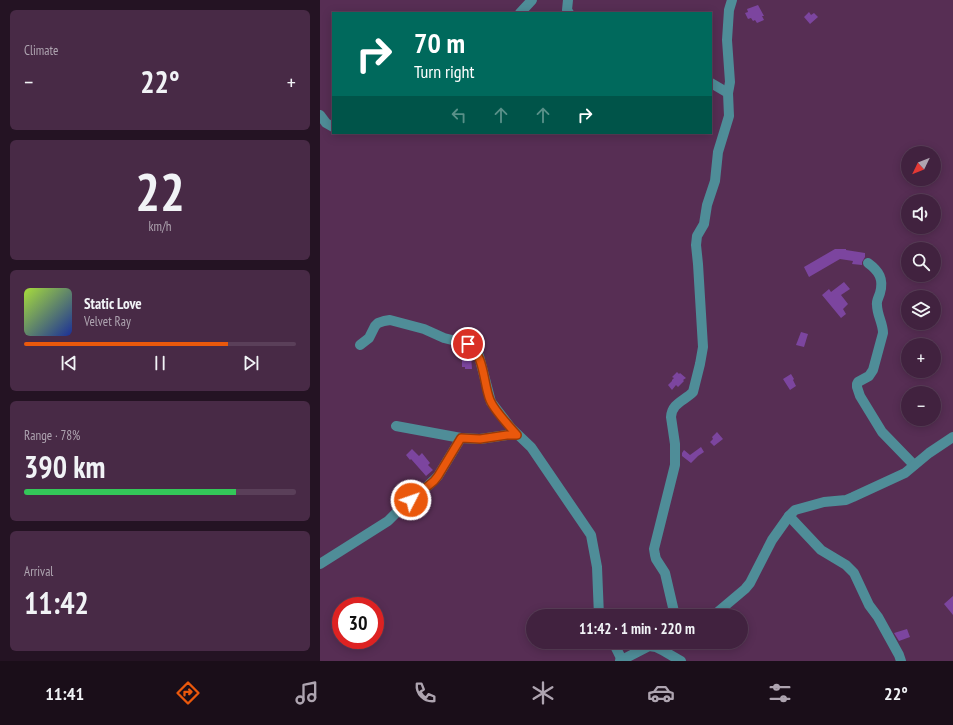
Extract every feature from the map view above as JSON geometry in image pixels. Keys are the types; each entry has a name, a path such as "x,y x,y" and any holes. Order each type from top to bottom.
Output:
{"street":[{"path":"521,12 532,0"},
{"path":"568,0 567,10 568,12"},
{"path":"673,609 665,573 656,559 654,549 675,465 675,444 671,413 674,407 690,396 693,392 702,356 702,321 696,245 697,236 704,224 707,205 716,176 718,152 729,116 728,93 730,82 727,40 729,10 732,0"},
{"path":"712,84 728,93"},
{"path":"320,115 326,123 332,126"},
{"path":"868,263 880,274 880,293 876,306 882,323 883,333 873,370 869,376 858,382 857,387 860,396 882,432 914,465"},
{"path":"360,345 368,338 378,323 390,320 424,328 444,338 468,344 475,349 479,356 491,402 517,435 526,441 531,447 591,535 597,567 599,609"},
{"path":"396,426 461,438 480,439 517,435"},
{"path":"721,609 750,583 772,540 795,510 824,502 846,500 905,473 929,453 953,437"},
{"path":"320,564 388,521 428,486 438,476 461,438"},
{"path":"789,516 821,550 846,565 854,573 869,605 878,617 901,661"},
{"path":"616,649 621,661 643,649"},
{"path":"659,649 680,661"}],"building":[{"path":"758,5 764,16 762,16 764,20 757,23 751,18 748,19 745,13 748,12 747,9"},
{"path":"809,12 811,15 814,13 818,17 810,24 804,17"},
{"path":"835,249 846,249 865,253 862,265 852,264 853,261 840,259 809,277 804,267"},
{"path":"844,282 850,289 841,295 848,304 843,309 846,314 841,318 822,295 829,289 831,292"},
{"path":"801,332 808,334 804,347 796,345"},
{"path":"471,356 472,369 465,369 465,367 462,367 462,357"},
{"path":"677,372 686,378 678,387 676,385 672,390 668,385 674,378 672,377"},
{"path":"791,374 796,386 790,390 783,379"},
{"path":"717,432 723,439 714,446 710,442 713,439 712,437"},
{"path":"701,447 704,452 691,463 682,456 684,450 690,455"},
{"path":"412,449 419,456 422,453 430,463 428,465 433,470 426,476 406,455"},
{"path":"953,596 953,615 944,604"},
{"path":"907,629 910,637 899,641 894,633"}],"route":[{"path":"411,500 434,481 461,438 480,439 517,435 491,402 479,356 475,349 468,344"}]}
